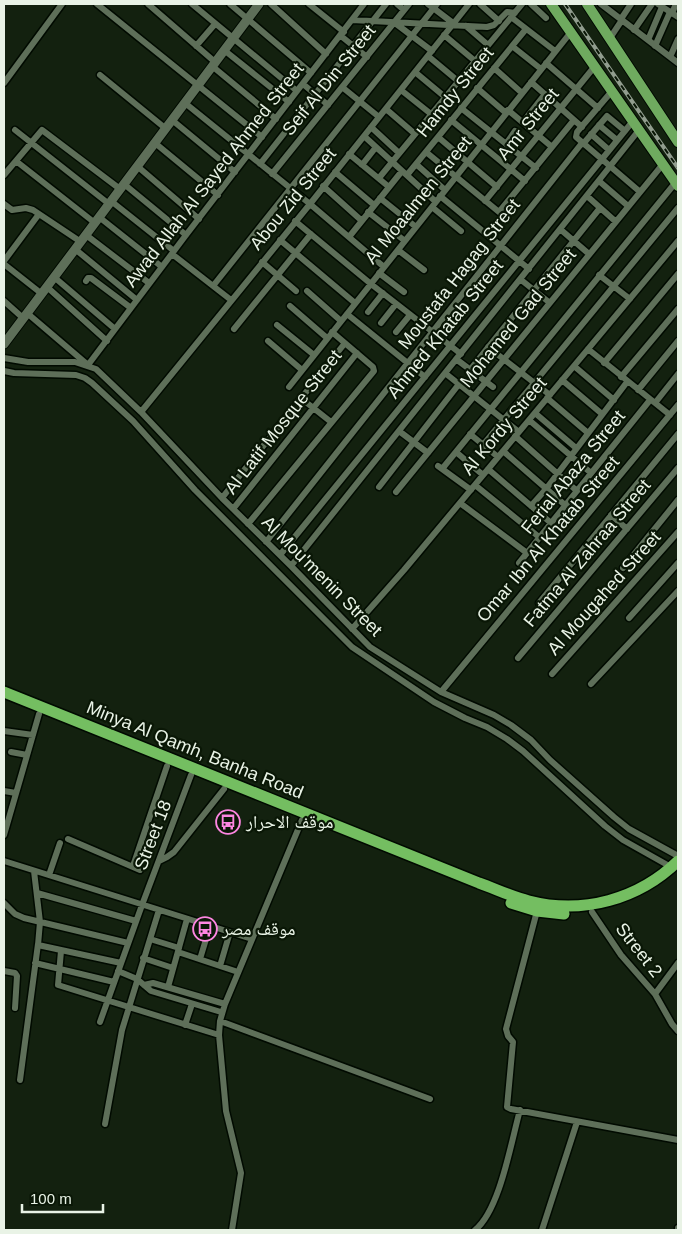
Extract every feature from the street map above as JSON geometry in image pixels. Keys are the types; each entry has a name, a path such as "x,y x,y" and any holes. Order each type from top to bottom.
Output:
{"highway":[{"name":"Minya Al Qamh, Banha Road","path":"4,692 445,873 512,904 537,911 570,914 592,912 619,906 656,889 676,866"},
{"name":"Minya Al Qamh, Banha Road","path":"4,700 302,820 445,873 528,901 570,906 598,904 624,896 649,884 676,866"}],"main road":[{"path":"551,4 677,184"},
{"path":"588,4 678,142"}],"street":[{"path":"4,82 62,4"},
{"path":"97,4 262,137"},
{"path":"148,4 276,119"},
{"path":"192,4 298,91"},
{"path":"230,4 311,73"},
{"path":"4,344 259,4"},
{"path":"271,4 326,54"},
{"path":"309,4 366,57"},
{"name":"Awad Allah Al Sayed Ahmed Street","path":"88,365 364,4"},
{"path":"260,164 386,4"},
{"path":"397,4 404,10"},
{"name":"Seif Al Din Street","path":"272,174 409,4"},
{"name":"Abou Zid Street","path":"140,412 310,204 468,4"},
{"path":"480,4 499,21"},
{"path":"378,178 522,4"},
{"path":"530,4 546,18"},
{"path":"601,4 609,6 621,20 678,63"},
{"path":"610,38 631,4"},
{"path":"634,30 652,4"},
{"path":"655,46 674,14 676,4"},
{"path":"214,286 421,24 433,5 453,24"},
{"path":"648,40 660,5 674,14"},
{"path":"352,20 487,27 494,25 507,12 555,51"},
{"path":"394,22 412,35 458,81"},
{"path":"196,46 215,24"},
{"path":"466,26 488,45"},
{"name":"Hamdy Street","path":"349,237 389,187 416,164 526,29"},
{"name":"Al Moaalmen Street","path":"289,386 571,32"},
{"path":"444,35 475,61"},
{"path":"670,57 678,39"},
{"path":"512,46 541,69"},
{"path":"224,50 289,102"},
{"path":"546,63 598,108"},
{"name":"Amr Street","path":"485,202 595,66"},
{"path":"494,68 522,92"},
{"path":"415,72 445,97"},
{"path":"100,74 166,128"},
{"path":"531,82 582,127"},
{"path":"303,84 328,104"},
{"path":"342,88 379,117"},
{"path":"478,88 552,147"},
{"path":"401,90 431,114"},
{"path":"612,91 576,136 601,160 640,191"},
{"path":"523,122 545,94"},
{"path":"185,103 310,204 384,267"},
{"path":"461,108 536,168"},
{"path":"386,109 415,134"},
{"path":"617,140 599,125 608,116 625,131"},
{"path":"172,120 235,172"},
{"path":"451,120 525,181"},
{"path":"426,152 497,212 500,212 574,120"},
{"name":"Ahmed Khatab Street","path":"280,555 633,121"},
{"name":"Moustafa Hagag Street","path":"266,542 582,143 599,125"},
{"path":"371,127 400,153"},
{"path":"15,130 110,202 231,300"},
{"path":"4,175 41,131 44,130 186,235"},
{"path":"291,566 639,130"},
{"path":"506,144 515,132"},
{"path":"591,134 609,150"},
{"path":"364,136 436,201 447,220 461,231"},
{"path":"438,137 497,187"},
{"path":"155,142 218,195"},
{"path":"362,164 376,147"},
{"path":"349,154 389,187"},
{"path":"16,161 162,267"},
{"path":"416,164 445,190"},
{"name":"Mohamed Gad Street","path":"396,492 662,164"},
{"path":"137,166 199,219"},
{"path":"335,172 374,205"},
{"path":"599,181 628,206"},
{"path":"539,538 473,488 440,467 456,452 600,275 677,184"},
{"path":"323,186 362,221"},
{"path":"587,196 615,221"},
{"path":"380,198 416,227"},
{"path":"436,201 456,208 529,269"},
{"path":"4,204 12,210 26,208 39,214 149,283"},
{"path":"447,220 456,208"},
{"path":"470,370 600,208"},
{"path":"483,445 678,208"},
{"path":"368,212 405,241"},
{"path":"39,214 4,262 44,290 107,340"},
{"path":"295,221 450,346 470,370 493,387"},
{"path":"560,229 589,254"},
{"path":"234,329 311,234"},
{"path":"280,240 355,303"},
{"name":"Al Kordy Street","path":"352,629 473,488 678,241"},
{"path":"81,242 137,300"},
{"path":"398,250 424,270"},
{"path":"262,262 296,291"},
{"path":"379,273 404,292"},
{"path":"604,362 678,274"},
{"path":"600,275 630,299"},
{"path":"54,277 115,329"},
{"path":"86,281 88,278 91,278 130,308"},
{"path":"520,279 550,302"},
{"path":"307,291 341,321"},
{"path":"368,312 383,293"},
{"name":"Al Mou'menin Street","path":"4,302 96,369 370,647 441,692 494,715 511,725 531,740 550,760 629,829 678,856"},
{"path":"382,324 396,304"},
{"path":"290,306 327,338"},
{"path":"622,377 678,309"},
{"path":"347,314 425,377"},
{"path":"396,332 410,315"},
{"path":"407,343 422,324"},
{"path":"277,325 314,355"},
{"path":"248,524 375,369 332,332"},
{"path":"268,341 302,370"},
{"path":"638,390 678,341"},
{"path":"222,498 346,343"},
{"path":"488,347 534,383 588,432"},
{"path":"588,349 670,415"},
{"name":"Al Latif Mosque Street","path":"233,509 357,353"},
{"path":"4,358 28,362 75,362 88,365"},
{"path":"574,366 614,400"},
{"name":"Al Mou'menin Street","path":"4,371 76,375 92,383 133,421 215,510 352,647 434,702 488,727 506,739 523,751 605,826 623,840 676,866"},
{"path":"445,373 504,420 557,474 577,491"},
{"name":"Ferial Abaza Street","path":"519,563 591,473 678,374"},
{"path":"562,380 602,414"},
{"path":"530,506 546,489 570,455 628,382"},
{"path":"379,486 460,384"},
{"path":"302,399 332,422"},
{"name":"Omar Ibn Al Khatab Street","path":"441,692 678,405"},
{"path":"535,412 576,448"},
{"path":"529,420 591,473"},
{"path":"399,431 428,453"},
{"path":"470,434 498,457"},
{"path":"540,603 678,434"},
{"path":"503,451 565,505"},
{"path":"456,452 486,472 551,523"},
{"name":"Fatma Al Zahraa Street","path":"518,658 678,468"},
{"path":"623,568 678,500"},
{"path":"460,503 526,554"},
{"path":"611,514 627,529"},
{"name":"Al Mougahed Street","path":"552,674 678,532"},
{"path":"629,618 678,563"},
{"path":"591,684 678,590"},
{"path":"4,835 39,714"},
{"path":"4,731 33,735"},
{"path":"11,752 27,755"},
{"path":"132,866 167,766"},
{"name":"Street 18","path":"100,1022 142,904 191,776"},
{"path":"159,861 174,852 224,789"},
{"path":"4,791 16,793"},
{"path":"232,1230 241,1173 226,1111 219,1035 220,1021 238,972 302,820"},
{"path":"68,839 140,870"},
{"path":"49,875 60,843"},
{"path":"4,861 252,939"},
{"path":"20,1080 40,922 34,871"},
{"path":"37,893 136,921"},
{"path":"4,903 15,914 40,922 128,943"},
{"path":"105,1124 122,1030 159,910"},
{"path":"537,911 506,1029 508,1036 513,1042 508,1108 678,1140"},
{"name":"Street 2","path":"592,912 621,955 654,994 672,1024 678,1030"},
{"path":"168,987 187,919"},
{"path":"200,959 210,926"},
{"path":"220,966 230,932"},
{"path":"150,939 238,972"},
{"path":"38,944 39,946 121,963"},
{"path":"61,951 58,985 219,1035"},
{"path":"143,958 173,968"},
{"path":"35,963 114,982"},
{"path":"654,994 678,963"},
{"path":"4,971 15,973 17,976 15,1008"},
{"path":"118,971 137,979 151,991 222,1012"},
{"path":"144,985 153,983 225,1004"},
{"path":"186,1025 192,1004"},
{"path":"220,1021 430,1099"},
{"path":"475,1230 488,1214 496,1197 520,1110"},
{"path":"542,1230 577,1122"}],"railway":[{"path":"565,4 678,168"}],"place":[{"name":"موقف الاحرار","path":"228,822"},
{"name":"موقف مصر","path":"205,929"}]}
